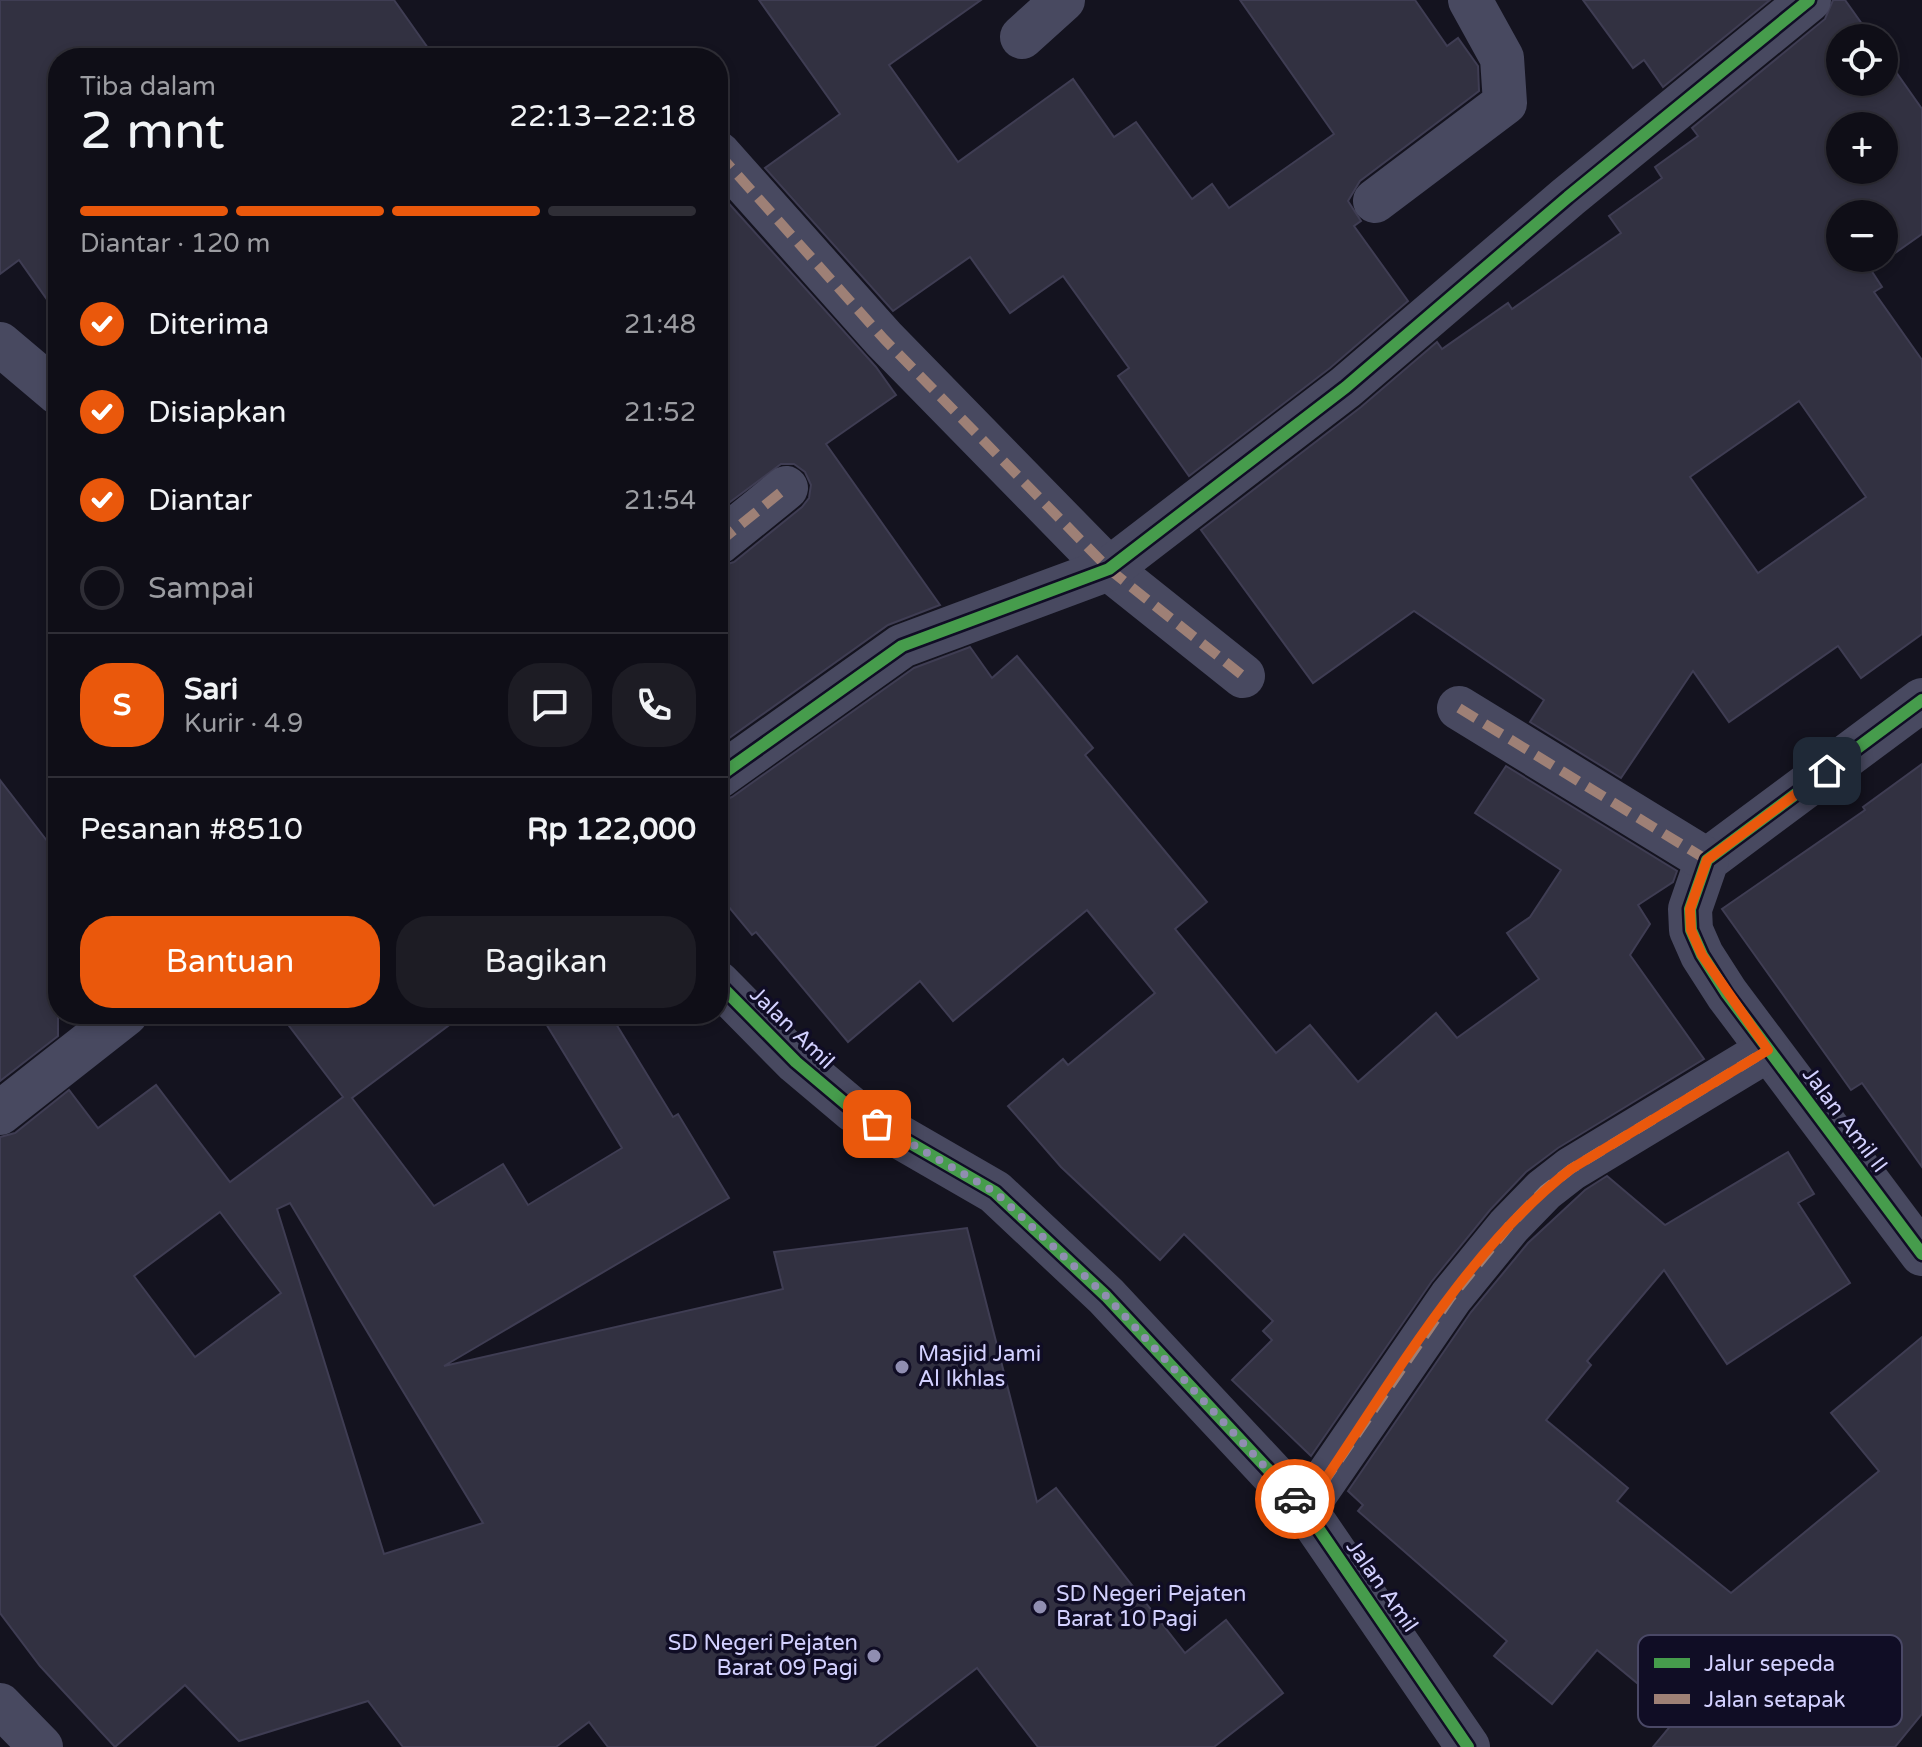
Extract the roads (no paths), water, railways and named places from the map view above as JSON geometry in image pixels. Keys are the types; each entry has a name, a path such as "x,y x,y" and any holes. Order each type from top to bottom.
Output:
{"street":[{"path":"1022,37 1063,0"},
{"path":"1375,201 1505,103 1502,58 1470,0"},
{"path":"728,770 902,646 1109,569 1346,387 1568,197 1809,0"},
{"path":"728,164 884,339 1109,569 1243,676"},
{"path":"0,344 48,385"},
{"path":"728,535 786,488"},
{"path":"1459,708 1707,860 1922,700"},
{"name":"Jalan Amil II","path":"1707,860 1690,909 1691,930 1702,955 1768,1050 1922,1254"},
{"name":"Jalan Amil","path":"728,993 796,1062 853,1110 995,1192 1106,1296 1305,1509 1468,1747"},
{"path":"0,1113 113,1024"},
{"path":"1305,1509 1451,1297 1544,1190 1571,1169 1768,1050"},
{"path":"0,1705 41,1747"}],"place":[{"name":"Masjid Jami Al Ikhlas","path":"902,1367"},
{"name":"SD Negeri Pejaten Barat 10 Pagi","path":"1040,1607"},
{"name":"SD Negeri Pejaten Barat 09 Pagi","path":"874,1656"}]}
